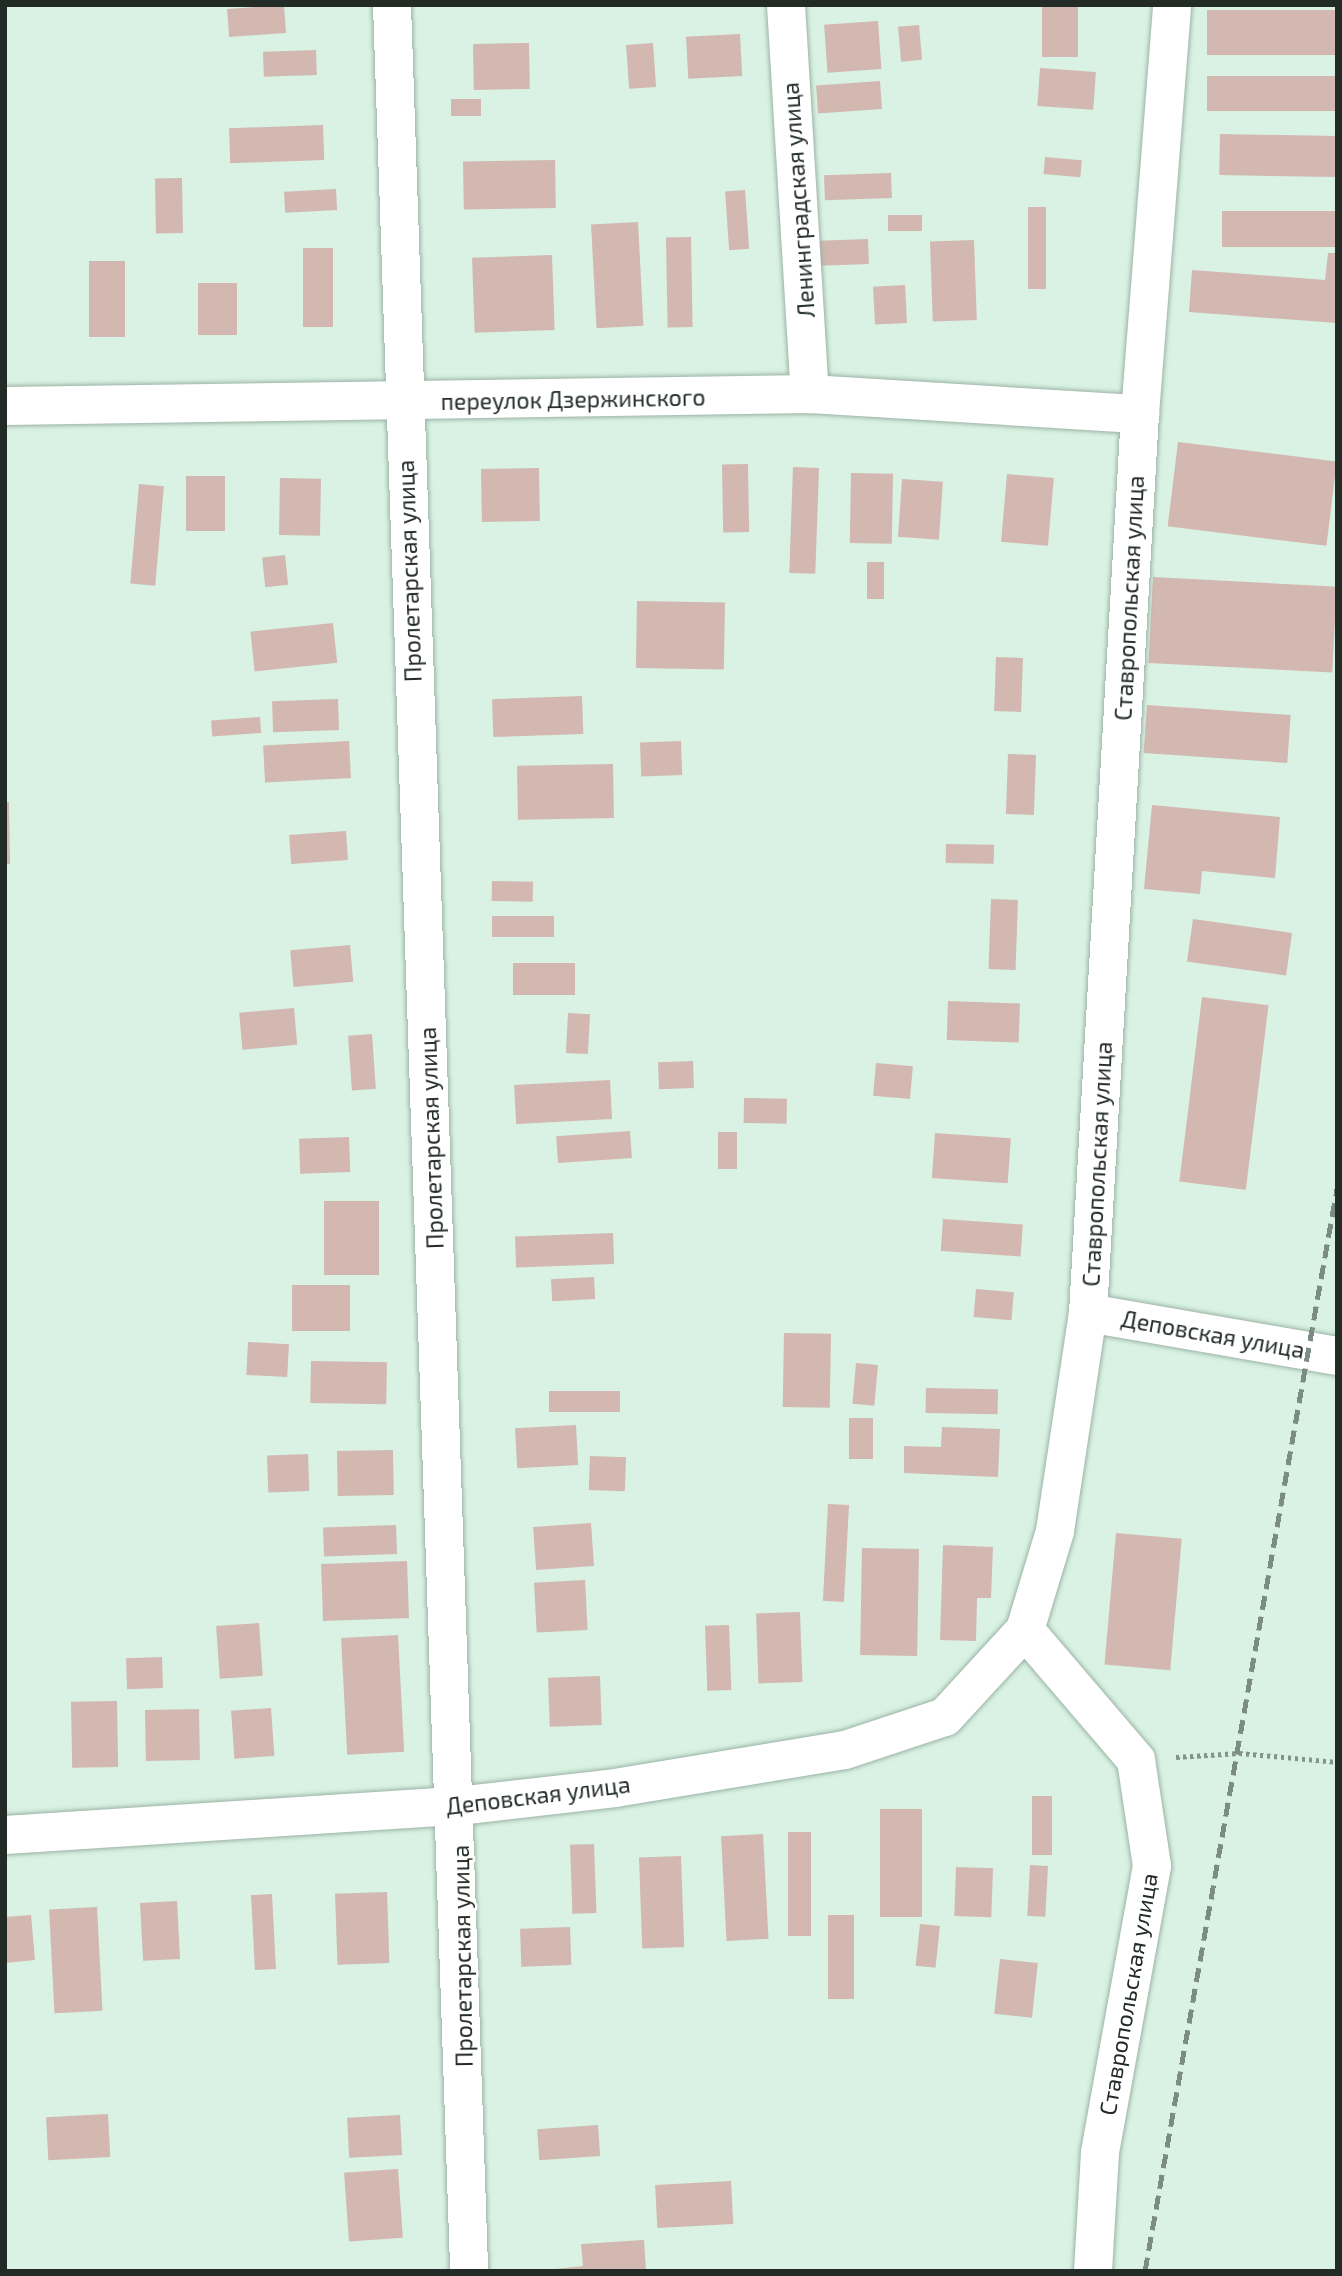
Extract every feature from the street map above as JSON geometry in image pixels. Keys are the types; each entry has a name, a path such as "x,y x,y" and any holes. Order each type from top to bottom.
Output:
{"street":[{"name":"Пролетарская улица","path":"392,5 402,401 458,1806 469,2271"},
{"name":"Ленинградская улица","path":"786,5 810,394"},
{"name":"Ставропольская улица","path":"1025,1630 1055,1531 1088,1313 1140,414 1172,5"},
{"name":"переулок Дзержинского","path":"5,406 810,394 1140,414"},
{"name":"Деповская улица","path":"1088,1313 1337,1356"},
{"name":"Деповская улица","path":"5,1835 458,1806 845,1750 945,1717 1025,1630"},
{"path":"1025,1630 1136,1760"},
{"name":"Ставропольская улица","path":"1093,2271 1100,2153 1152,1866 1136,1760"}],"path":[{"path":"1136,1760 1239,1753 1337,1762"}],"building":[{"path":"284,5 286,33 229,37 227,9"},
{"path":"1042,5 1078,5 1078,57 1042,57"},
{"path":"1207,10 1337,10 1337,55 1207,55"},
{"path":"878,21 881,69 827,73 824,25"},
{"path":"919,25 922,60 901,62 898,27"},
{"path":"740,34 742,76 688,79 686,37"},
{"path":"529,43 530,89 474,90 473,44"},
{"path":"653,43 656,87 629,89 626,45"},
{"path":"316,50 317,75 264,77 263,52"},
{"path":"1040,68 1096,72 1093,110 1037,106"},
{"path":"1207,76 1337,76 1337,111 1207,111"},
{"path":"880,81 882,109 818,113 816,85"},
{"path":"451,99 481,99 481,116 451,116"},
{"path":"323,125 324,160 230,163 229,128"},
{"path":"1220,134 1337,136 1336,177 1219,175"},
{"path":"1045,157 1082,160 1080,177 1044,174"},
{"path":"555,160 556,208 464,210 463,162"},
{"path":"891,173 892,198 825,200 824,175"},
{"path":"155,178 182,178 183,233 156,233"},
{"path":"336,189 337,210 285,213 284,192"},
{"path":"745,190 749,249 729,250 725,191"},
{"path":"1028,207 1046,207 1046,289 1028,289"},
{"path":"1222,211 1337,211 1337,247 1222,247"},
{"path":"888,215 922,215 922,231 888,231"},
{"path":"638,222 643,326 597,328 591,224"},
{"path":"666,237 691,237 693,327 668,327"},
{"path":"868,239 869,264 820,266 819,241"},
{"path":"974,240 977,320 933,321 930,242"},
{"path":"303,248 333,248 333,327 303,327"},
{"path":"1328,253 1337,253 1337,323 1189,312 1192,270 1325,280"},
{"path":"552,255 555,330 475,333 472,258"},
{"path":"89,261 125,261 125,337 89,337"},
{"path":"198,283 237,283 237,335 198,335"},
{"path":"905,285 907,323 875,325 873,287"},
{"path":"1178,442 1337,461 1326,546 1168,526"},
{"path":"722,464 748,464 749,532 723,532"},
{"path":"793,467 819,468 815,574 789,573"},
{"path":"539,468 540,521 482,522 481,469"},
{"path":"851,473 893,474 892,544 850,543"},
{"path":"1007,474 1054,478 1048,546 1001,542"},
{"path":"186,476 225,476 225,531 186,531"},
{"path":"280,478 321,479 320,536 279,535"},
{"path":"902,479 943,482 939,540 898,537"},
{"path":"139,484 164,486 155,586 130,584"},
{"path":"285,555 288,585 265,587 262,557"},
{"path":"867,562 884,562 884,599 867,599"},
{"path":"1153,577 1337,587 1332,673 1148,663"},
{"path":"637,601 725,603 724,670 636,668"},
{"path":"333,623 337,663 255,671 250,632"},
{"path":"996,657 1023,658 1021,712 994,711"},
{"path":"582,696 583,734 493,737 492,699"},
{"path":"338,699 339,730 273,732 272,701"},
{"path":"1147,705 1291,715 1287,763 1144,753"},
{"path":"260,717 261,733 212,736 211,720"},
{"path":"349,741 351,778 265,782 263,746"},
{"path":"681,741 682,775 641,776 640,742"},
{"path":"1008,754 1036,755 1034,815 1006,814"},
{"path":"613,764 614,818 518,820 517,766"},
{"path":"5,802 9,802 10,864 5,864"},
{"path":"1152,805 1280,817 1275,878 1202,871 1200,894 1144,889"},
{"path":"346,831 348,860 291,864 289,835"},
{"path":"946,844 994,845 994,864 946,863"},
{"path":"492,881 533,882 533,902 492,901"},
{"path":"991,899 1018,900 1016,970 989,969"},
{"path":"492,916 554,916 554,937 492,937"},
{"path":"1193,919 1292,933 1286,975 1187,962"},
{"path":"350,945 353,982 293,987 290,950"},
{"path":"513,963 575,963 575,995 513,995"},
{"path":"1202,997 1269,1005 1246,1190 1179,1182"},
{"path":"948,1001 1020,1004 1019,1042 947,1040"},
{"path":"294,1008 297,1045 242,1050 239,1013"},
{"path":"568,1013 590,1014 588,1054 566,1053"},
{"path":"372,1034 376,1089 352,1091 348,1036"},
{"path":"693,1061 694,1088 659,1089 658,1062"},
{"path":"876,1063 913,1066 910,1099 873,1096"},
{"path":"610,1080 612,1119 516,1124 514,1085"},
{"path":"744,1098 787,1099 787,1124 744,1123"},
{"path":"630,1131 632,1158 558,1163 556,1136"},
{"path":"718,1132 737,1132 737,1169 718,1169"},
{"path":"935,1133 1011,1138 1008,1183 932,1178"},
{"path":"349,1137 350,1172 300,1174 299,1139"},
{"path":"324,1201 379,1201 379,1275 324,1275"},
{"path":"943,1219 1023,1225 1021,1257 941,1251"},
{"path":"613,1233 614,1264 516,1267 515,1236"},
{"path":"594,1277 595,1299 552,1301 551,1279"},
{"path":"292,1285 350,1285 350,1331 292,1331"},
{"path":"976,1289 1014,1292 1011,1320 974,1317"},
{"path":"784,1333 831,1334 830,1408 783,1407"},
{"path":"248,1342 289,1344 287,1377 246,1375"},
{"path":"311,1361 387,1362 386,1404 310,1403"},
{"path":"856,1363 878,1365 874,1406 852,1404"},
{"path":"926,1388 998,1389 998,1414 926,1413"},
{"path":"549,1391 620,1391 620,1412 549,1412"},
{"path":"849,1418 873,1418 873,1459 849,1459"},
{"path":"576,1425 578,1465 517,1468 515,1428"},
{"path":"942,1427 1000,1429 998,1477 904,1473 904,1446 941,1447"},
{"path":"393,1450 394,1495 338,1496 337,1451"},
{"path":"308,1454 309,1491 268,1492 267,1455"},
{"path":"590,1456 626,1457 625,1491 589,1490"},
{"path":"828,1504 849,1505 844,1602 823,1601"},
{"path":"591,1523 594,1566 536,1570 533,1527"},
{"path":"396,1525 397,1554 324,1557 323,1528"},
{"path":"1116,1533 1182,1539 1170,1670 1104,1664"},
{"path":"943,1545 993,1547 991,1598 977,1598 976,1641 940,1640"},
{"path":"862,1548 919,1549 917,1656 860,1655"},
{"path":"407,1561 409,1618 323,1621 321,1564"},
{"path":"585,1580 588,1630 537,1633 534,1583"},
{"path":"800,1612 802,1682 758,1683 756,1614"},
{"path":"259,1623 263,1676 220,1679 216,1626"},
{"path":"729,1625 731,1690 707,1691 705,1626"},
{"path":"398,1635 404,1752 347,1755 341,1638"},
{"path":"162,1657 163,1688 127,1689 126,1658"},
{"path":"600,1676 602,1725 550,1727 548,1678"},
{"path":"117,1701 118,1767 72,1768 71,1702"},
{"path":"271,1708 274,1756 234,1759 231,1711"},
{"path":"199,1709 200,1760 146,1761 145,1710"},
{"path":"1032,1796 1052,1796 1052,1855 1032,1855"},
{"path":"880,1809 922,1809 922,1917 880,1917"},
{"path":"788,1832 811,1832 811,1936 788,1936"},
{"path":"763,1834 768,1939 727,1941 721,1836"},
{"path":"594,1844 596,1913 572,1914 570,1845"},
{"path":"681,1856 684,1947 642,1948 639,1857"},
{"path":"1030,1865 1048,1866 1045,1917 1027,1916"},
{"path":"956,1867 993,1868 991,1917 954,1916"},
{"path":"387,1892 389,1963 338,1965 335,1894"},
{"path":"272,1894 276,1969 255,1970 251,1895"},
{"path":"177,1901 180,1959 143,1961 140,1903"},
{"path":"97,1907 102,2011 55,2013 49,1910"},
{"path":"31,1915 35,1960 5,1963 5,1917"},
{"path":"828,1915 854,1915 854,1999 828,1999"},
{"path":"920,1924 940,1926 936,1968 916,1966"},
{"path":"570,1927 571,1965 521,1967 520,1929"},
{"path":"1000,1959 1038,1963 1032,2018 994,2014"},
{"path":"108,2114 110,2157 48,2160 46,2117"},
{"path":"400,2115 402,2155 349,2158 347,2118"},
{"path":"598,2125 600,2156 539,2160 537,2129"},
{"path":"398,2169 403,2238 349,2242 344,2173"},
{"path":"731,2181 733,2224 657,2228 655,2185"},
{"path":"644,2240 646,2271 538,2271 583,2266 581,2244"}],"railway":[{"path":"1145,2271 1337,1189"}]}
